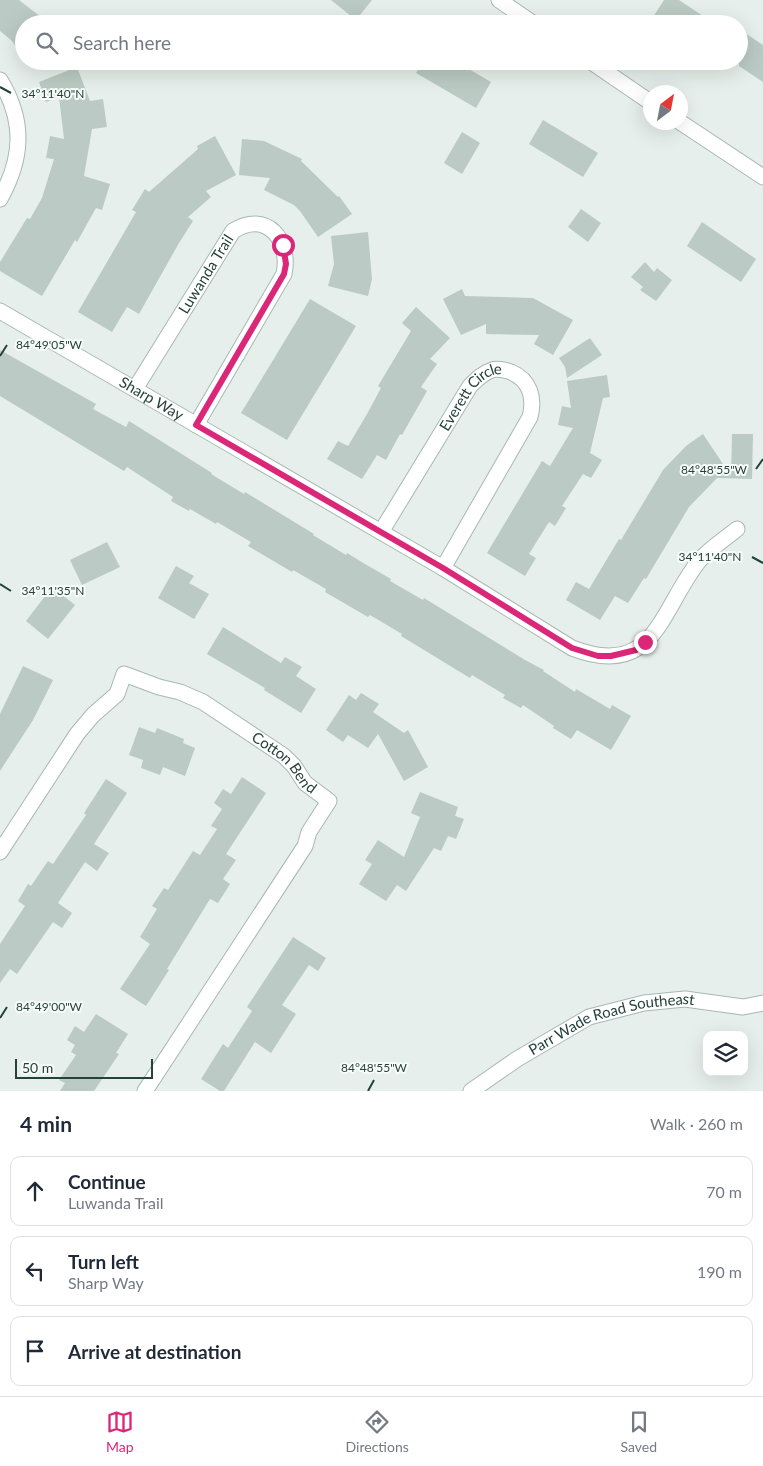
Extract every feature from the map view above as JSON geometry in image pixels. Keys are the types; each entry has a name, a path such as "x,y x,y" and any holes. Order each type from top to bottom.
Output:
{"street":[{"path":"499,0 521,15"},
{"path":"603,70 643,97"},
{"path":"0,80 13,107 18,141 14,167 8,185 0,198"},
{"path":"688,127 763,177"},
{"name":"Luwanda Trail","path":"135,389 233,231 245,224 257,224 268,228 277,235 283,245 286,264 284,274 196,425"},
{"name":"Sharp Way","path":"0,311 443,568 572,648 598,656 611,656 636,650 645,642 658,627 700,560 737,529"},
{"name":"Everett Circle","path":"381,532 470,386 486,372 494,369 514,373 523,379 530,388 533,408 530,417 443,568"},
{"name":"Cotton Bend","path":"0,852 76,734 93,715 117,694 124,674 159,687 180,692 203,702 284,756 306,783 329,801 309,832 305,846 145,1091"},
{"name":"Parr Wade Road Southeast","path":"471,1091 517,1059 590,1017 652,1002 685,1000 743,1007 763,1003"}],"building":[{"path":"0,0 19,0 38,15 15,15 15,45 0,31"},
{"path":"331,0 372,0 360,15 350,15"},
{"path":"664,0 679,0 702,15 654,15"},
{"path":"748,35 763,45 763,82 745,70 748,70"},
{"path":"69,70 78,70 90,101 103,99 107,127 92,129 84,176 110,184 102,210 96,208 77,242 75,240 42,296 0,271 0,262 27,218 30,219 42,198 54,159 46,158 50,136 64,139 59,97 46,102 39,82"},
{"path":"418,70 470,70 491,82 476,108 416,73"},
{"path":"543,120 598,153 583,177 529,144"},
{"path":"462,132 480,143 462,174 444,163"},
{"path":"215,136 236,175 206,191 211,197 188,217 193,221 139,314 127,307 112,332 78,312 136,212 132,210 145,189 149,192 198,149 197,146"},
{"path":"242,139 264,141 302,159 301,161 339,196 352,214 318,237 294,205 264,190 270,178 239,175"},
{"path":"581,209 601,223 588,242 568,227"},
{"path":"702,222 756,259 741,282 687,246"},
{"path":"368,232 372,279 368,296 328,286 334,264 331,236"},
{"path":"645,262 654,272 657,268 672,280 656,301 640,290 643,287 631,277"},
{"path":"462,289 465,296 533,298 573,320 553,355 534,344 539,335 486,334 486,324 461,335 443,299"},
{"path":"310,299 356,326 287,440 241,413"},
{"path":"416,307 450,338 430,359 437,364 421,387 427,391 402,435 400,434 386,460 377,455 362,479 327,459 338,441 348,446 367,414 381,388 378,386 411,331 402,323"},
{"path":"590,338 602,355 567,378 565,367 559,358"},
{"path":"0,350 96,404 93,409 126,427 129,421 211,474 244,494 245,492 346,555 347,553 391,579 390,581 423,600 424,598 544,670 575,692 576,689 610,709 612,705 631,716 611,750 577,730 571,739 523,705 521,708 503,698 505,695 472,675 470,678 401,636 402,634 370,615 368,617 325,592 326,589 293,570 292,572 248,546 251,542 217,522 216,524 190,509 189,511 171,501 173,497 127,467 124,471 0,396"},
{"path":"607,375 610,397 603,398 590,453 602,460 591,478 583,474 562,506 566,508 555,526 549,522 529,554 536,558 525,576 487,553 542,461 550,466 573,428 558,425 562,406 571,408 567,381"},
{"path":"703,434 731,476 732,434 753,434 752,479 717,478 689,507 646,579 644,578 628,603 615,596 600,620 566,600 576,582 589,589 663,470 686,446"},
{"path":"107,542 120,567 82,585 70,560"},
{"path":"176,566 194,576 189,583 209,594 194,619 158,598"},
{"path":"52,587 75,605 48,639 26,621"},
{"path":"223,627 281,663 285,657 302,667 296,676 316,689 301,713 264,690 265,688 207,654"},
{"path":"23,666 53,680 33,720 0,771 0,714"},
{"path":"361,693 379,704 373,712 404,733 408,730 428,767 404,781 378,734 368,748 348,735 343,742 326,730 349,695 356,700"},
{"path":"139,727 155,733 157,728 184,739 183,743 195,748 185,776 163,767 160,775 141,768 143,760 129,755"},
{"path":"242,777 266,793 226,854 236,860 223,879 230,884 218,903 210,899 146,1006 120,989 150,944 140,937 157,909 152,906 164,888 168,890 193,851 200,855 217,829 211,826 222,809 214,803 223,789 231,794"},
{"path":"106,779 127,793 94,844 109,853 97,871 85,862 58,903 72,913 62,928 53,922 17,974 10,969 0,983 0,944 25,906 18,901 28,884 31,886 48,861 53,864 86,815 84,813"},
{"path":"420,792 458,807 455,816 464,819 456,839 448,836 441,851 434,848 406,891 397,885 386,901 359,884 372,864 365,860 378,840 404,857 420,817 411,813"},
{"path":"293,937 326,958 318,971 309,965 282,1005 296,1014 271,1053 255,1042 224,1091 220,1091 201,1079 223,1044 228,1048 252,1011 247,1007"},
{"path":"96,1014 128,1034 116,1053 119,1054 94,1091 60,1091 65,1083 59,1080 76,1055 71,1052 75,1045 67,1040 75,1026 84,1032"}],"route":[{"path":"283,245 286,264 284,274 196,425 443,568 572,648 598,656 611,656 636,650 645,642"}]}
